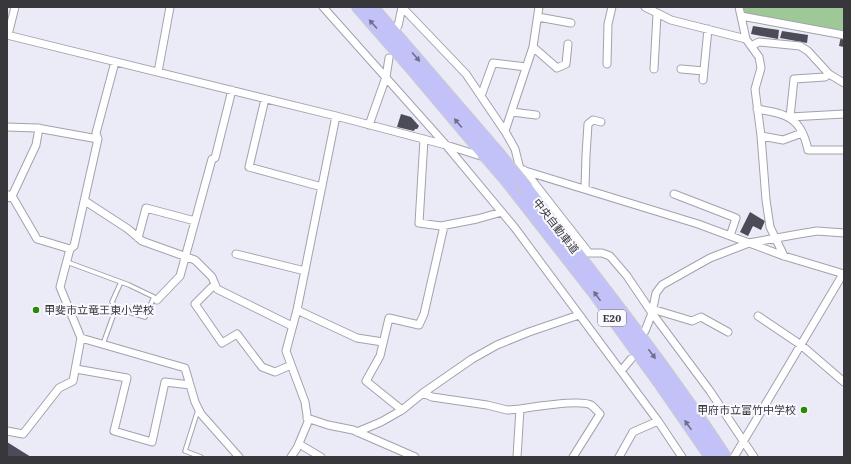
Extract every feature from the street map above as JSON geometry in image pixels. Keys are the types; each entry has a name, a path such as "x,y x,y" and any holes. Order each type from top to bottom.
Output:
{"highway":[{"name":"中央自動車道","path":"358,7 418,75 508,182 593,291 711,457"},
{"name":"中央自動車道","path":"372,7 527,189 673,381 725,457"}],"street":[{"path":"15,7 7,35 336,116 446,145 698,224 784,256 844,274 734,457"},
{"path":"158,72 170,7"},
{"path":"323,7 386,76 502,212 555,281 658,421 682,457"},
{"path":"398,26 402,7"},
{"path":"402,7 466,74 505,131 515,150 522,170 589,253 602,253 610,256 627,276 710,391 754,457"},
{"path":"505,131 533,47 540,7"},
{"path":"607,64 608,24 612,7"},
{"path":"645,7 671,20 746,39"},
{"path":"740,7 746,39 759,57 761,68 755,89 770,227 784,256"},
{"path":"654,69 657,14"},
{"path":"741,16 844,35"},
{"path":"538,17 571,23"},
{"path":"703,80 708,29"},
{"path":"751,46 758,42 800,46 808,51 829,74 844,83"},
{"path":"533,47 557,68 566,64 568,44"},
{"path":"369,125 386,76 389,58"},
{"path":"7,432 23,434 59,388 73,381 81,338 60,287 70,249 74,246 85,201 98,139 96,134 115,62"},
{"path":"481,96 493,63 526,68"},
{"path":"681,69 704,71"},
{"path":"829,74 825,77 794,79 790,117 800,128 806,140 808,150 844,150"},
{"path":"157,300 180,276 212,159 215,158 232,90"},
{"path":"266,99 249,167 322,187"},
{"path":"757,109 776,112 790,117 844,114"},
{"path":"512,112 536,115"},
{"path":"291,457 299,444 308,422 305,402 286,351 305,270 336,116"},
{"path":"585,188 588,124 593,120 601,122"},
{"path":"7,127 39,128 98,139"},
{"path":"39,128 36,145 9,196 37,239 70,249"},
{"path":"761,136 783,140 802,133"},
{"path":"424,139 419,223 444,226 502,212"},
{"path":"674,194 736,218 730,236"},
{"path":"85,201 128,229 142,241 195,260 212,277 217,289 292,326"},
{"path":"138,238 146,208 195,221"},
{"path":"402,410 366,381 380,356 389,318 419,325 424,314 444,226"},
{"path":"645,331 652,311 656,292 662,285 710,258 749,243 775,238 818,231 844,233"},
{"path":"236,254 305,270"},
{"path":"215,284 195,304 222,343 237,334 262,367 275,372 291,365"},
{"path":"296,310 357,338 383,342"},
{"path":"652,311 692,321 702,317 728,332"},
{"path":"357,432 381,422 402,410 472,359 497,345 529,332 579,315"},
{"path":"758,316 801,345 844,382"},
{"path":"81,338 186,368 200,414 236,455"},
{"path":"621,371 631,359"},
{"path":"76,369 127,378 114,431 152,442 165,382 190,385"},
{"path":"423,394 432,397 487,404 507,410 550,404 590,404 600,414 573,457"},
{"path":"517,457 520,409"},
{"path":"307,418 357,432 415,457"},
{"path":"618,457 633,432 658,421"},
{"path":"299,444 321,457"}],"lane":[{"path":"67,262 121,282 154,297 145,317 116,308 112,302 121,282"},
{"path":"103,344 116,308"},
{"path":"198,408 186,450 201,457"}],"green space":[{"path":"743,7 844,7 844,31 745,13"}],"building":[{"path":"753,26 779,30 778,39 751,34"},
{"path":"782,31 808,35 807,43 780,38"},
{"path":"841,36 844,37 844,47 839,46"},
{"path":"401,114 411,117 419,126 417,129 414,131 397,127"},
{"path":"750,212 765,221 761,230 753,226 748,236 740,232"},
{"path":"7,442 31,457 7,457"}],"place":[{"name":"甲斐市立竜王東小学校","path":"36,310"},
{"name":"甲府市立富竹中学校","path":"804,410"}]}
